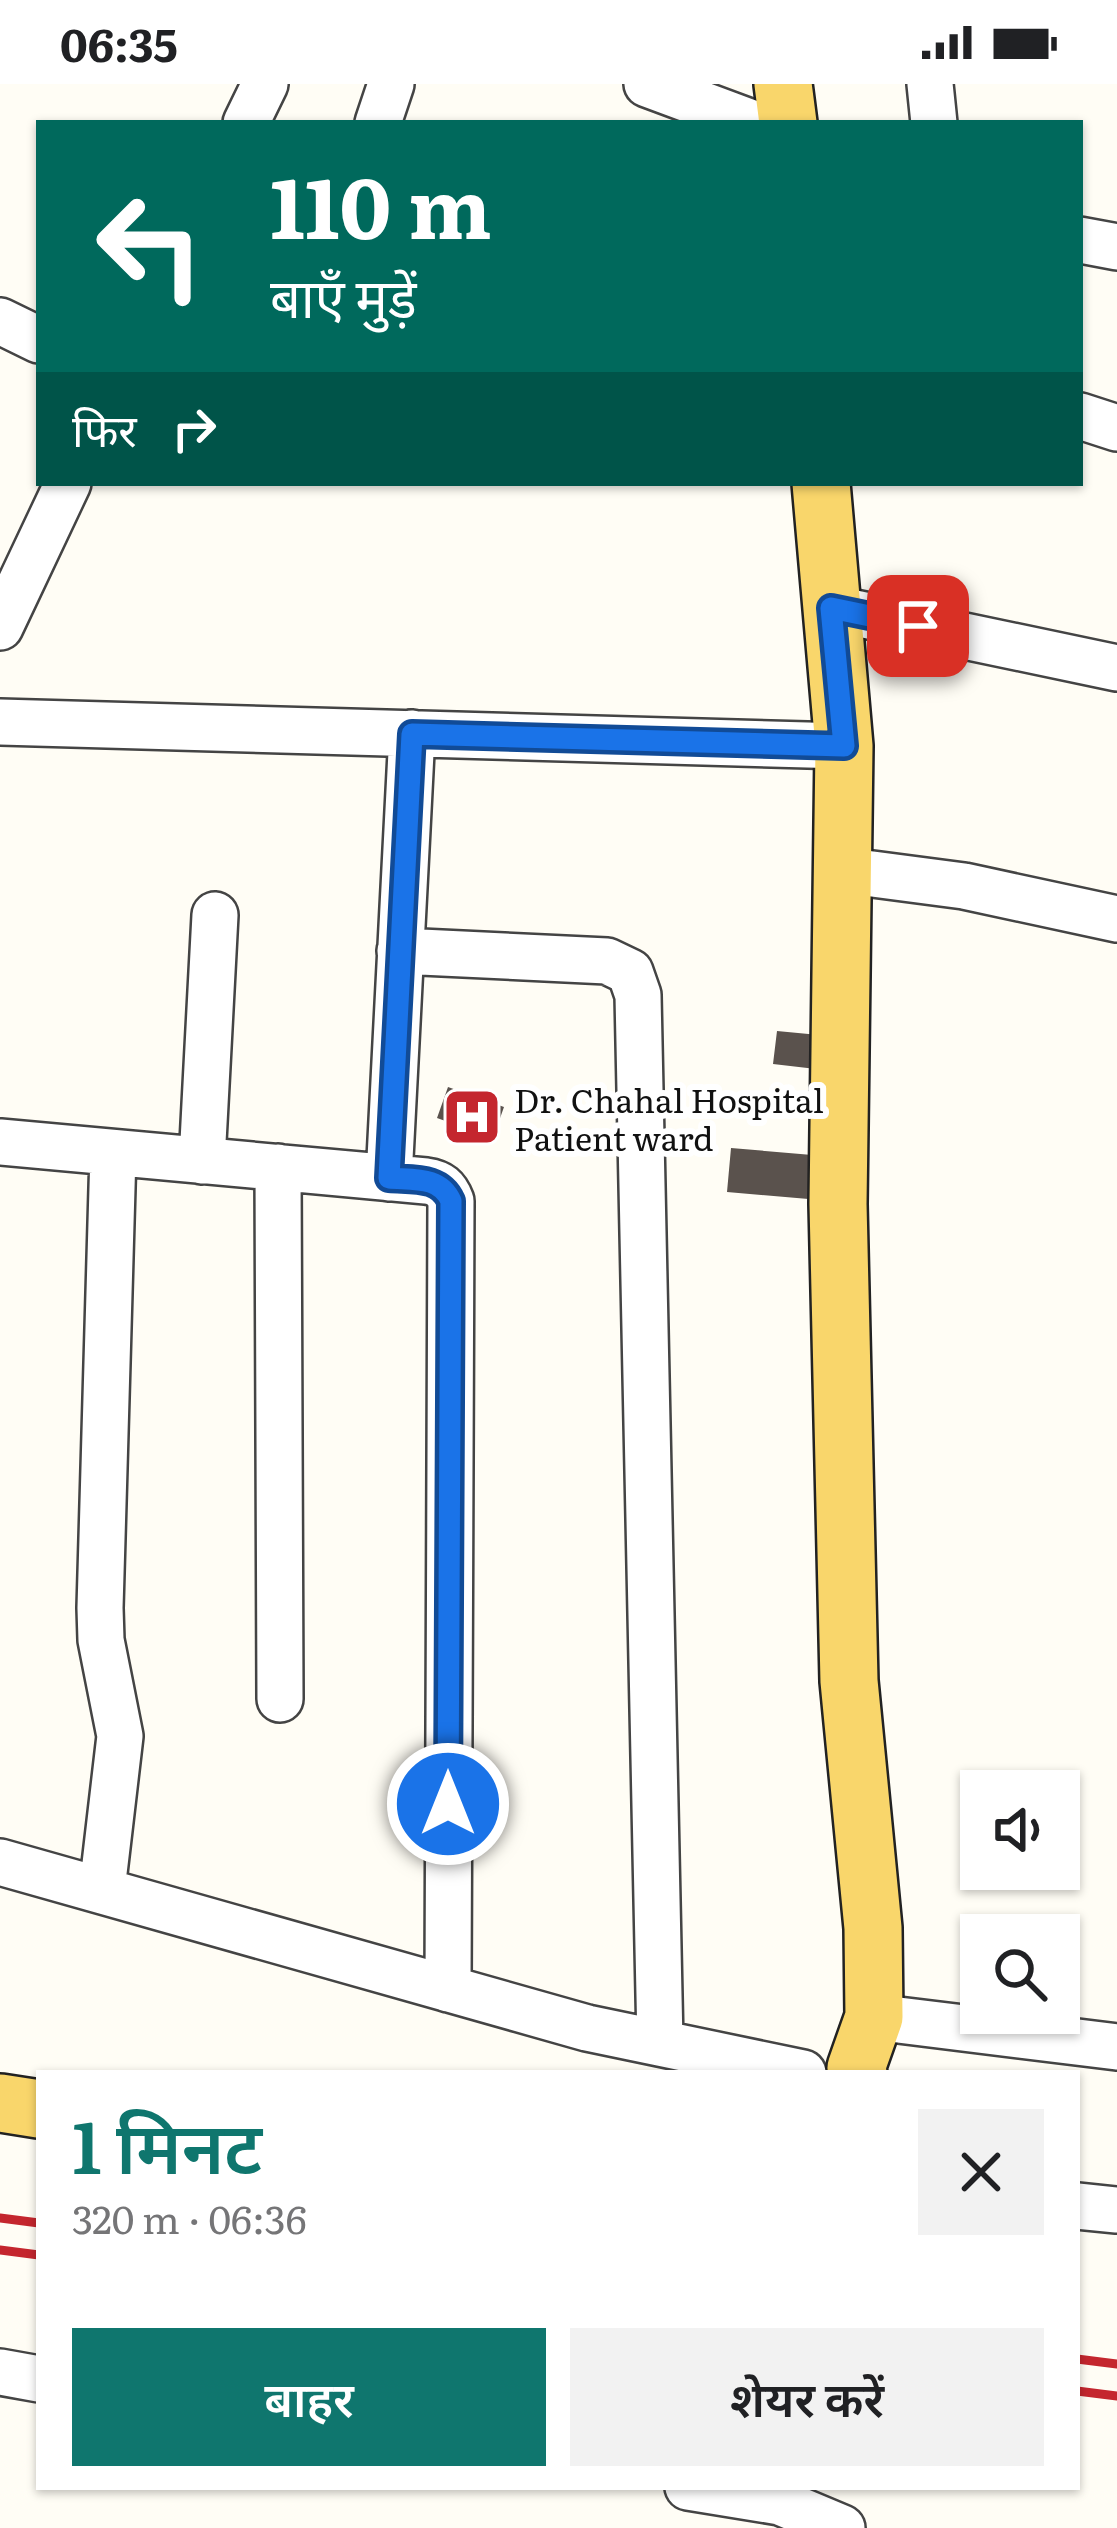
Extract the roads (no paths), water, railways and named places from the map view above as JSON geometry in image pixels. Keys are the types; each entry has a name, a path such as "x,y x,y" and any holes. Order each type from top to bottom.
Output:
{"main road":[{"path":"784,84 788,120"},
{"path":"821,486 844,746 838,1204 849,1682 873,1928 845,2061"},
{"path":"0,2103 36,2109"}],"street":[{"path":"379,120 391,84"},
{"path":"647,84 744,120"},
{"path":"930,84 934,120"},
{"path":"1083,241 1117,247"},
{"path":"0,321 36,339"},
{"path":"1083,417 1117,428"},
{"path":"0,627 67,486"},
{"path":"831,608 1117,668"},
{"path":"0,722 844,746"},
{"path":"389,1178 412,734"},
{"path":"842,870 964,886 1117,919"},
{"path":"202,1161 215,915"},
{"path":"400,951 608,962 630,973 638,995 660,2044"},
{"path":"0,1142 435,1182 451,1201 448,1989"},
{"path":"102,1891 120,1736 100,1608 113,1153"},
{"path":"278,1167 280,1700"},
{"path":"0,1862 586,2028 660,2044 845,2061 1117,2048"},
{"path":"1080,2206 1117,2210"},
{"path":"0,2372 36,2378"},
{"path":"706,2490 780,2502 844,2528 851,2490"}],"railway":[{"path":"0,2218 36,2223"},
{"path":"0,2250 36,2255"},
{"path":"1080,2359 1117,2364"},
{"path":"1080,2391 1117,2396"}],"place":[{"name":"Dr. Chahal Hospital Patient ward","path":"472,1117"}]}
